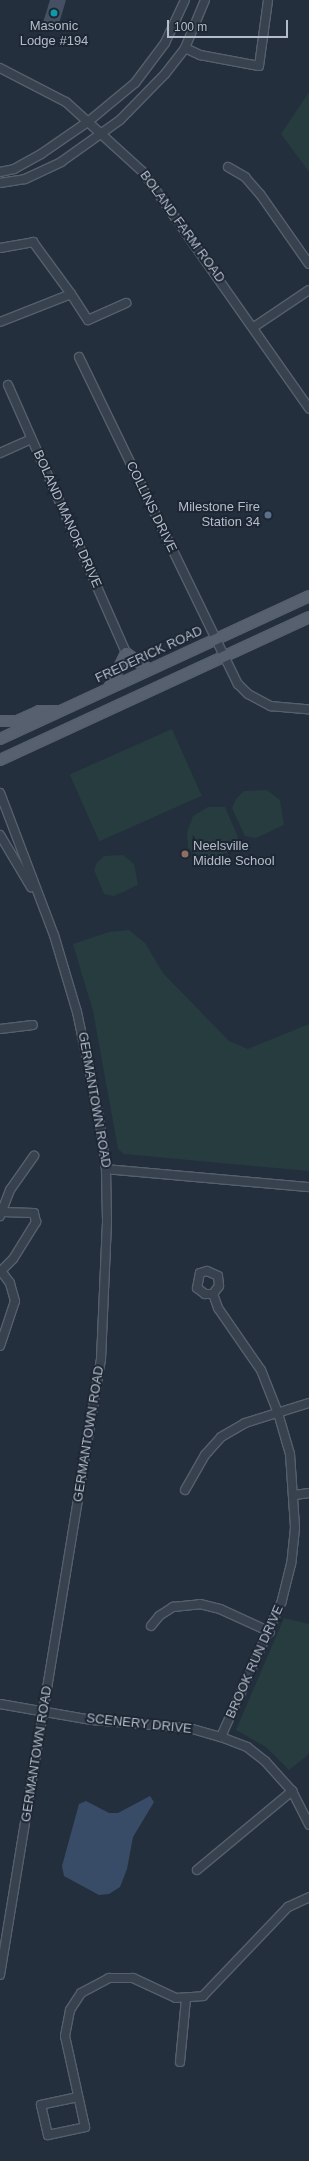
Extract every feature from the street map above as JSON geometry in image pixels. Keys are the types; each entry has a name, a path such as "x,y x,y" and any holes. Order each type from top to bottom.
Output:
{"main road":[{"name":"FREDERICK ROAD","path":"0,739 148,669 309,596"},
{"path":"0,760 309,617"},
{"path":"109,688 126,653 148,669"},
{"path":"0,721 17,721 40,711 62,710"}],"street":[{"path":"0,172 14,169 41,154 90,121 135,83 165,43 185,0"},
{"path":"0,183 25,179 61,162 104,134 152,90 185,48 205,0"},
{"path":"185,48 200,55 259,66 268,0"},
{"name":"BOLAND FARM ROAD","path":"0,68 66,102 90,121 143,172 163,197 309,408"},
{"path":"228,167 245,177 260,194 309,264"},
{"path":"0,248 33,242 88,320 126,303"},
{"path":"254,327 309,290"},
{"path":"0,322 70,294"},
{"name":"COLLINS DRIVE","path":"79,357 238,684 260,702 282,709 309,709"},
{"name":"BOLAND MANOR DRIVE","path":"8,385 31,439 54,484 126,653"},
{"path":"0,453 31,439"},
{"name":"GERMANTOWN ROAD","path":"0,793 54,935 79,1019 89,1059 106,1169 107,1276 101,1359 0,1976"},
{"name":"GERMANTOWN ROAD","path":"0,835 38,896"},
{"path":"0,1029 33,1025"},
{"path":"0,1346 15,1301 10,1283 1,1272 14,1259 36,1222 34,1214 1,1214 10,1190 34,1156"},
{"path":"106,1169 309,1187"},
{"name":"BROOK RUN DRIVE","path":"213,1294 218,1308 261,1370 278,1413 290,1454 295,1495 291,1564 270,1632 221,1737"},
{"path":"185,1490 205,1456 222,1438 244,1423 309,1403"},
{"path":"295,1495 309,1493"},
{"path":"151,1626 159,1616 173,1607 200,1604 220,1609 270,1632"},
{"name":"SCENERY DRIVE","path":"0,1704 92,1720 189,1728 221,1737 247,1747 265,1761 292,1791 309,1826"},
{"path":"197,1870 292,1791"},
{"path":"78,2097 41,2105 48,2135 85,2127 65,2036 70,2010 81,1993 109,1978 133,1978 176,1998 186,1999 209,1992 288,1907 309,1897"},
{"path":"180,2062 186,1999"}],"green space":[{"path":"309,92 309,172 281,134"},
{"path":"172,729 202,796 99,841 70,775"},
{"path":"267,790 280,800 284,825 256,838 245,836 232,808 236,799 244,791"},
{"path":"208,807 225,807 238,837 236,849 206,861 188,848 187,832 193,816"},
{"path":"123,855 134,864 138,885 114,896 104,894 94,870 97,863 104,856"},
{"path":"129,930 145,943 163,973 229,1041 248,1049 309,1024 309,1171 124,1154 118,1149 93,1011 73,944 109,932"},
{"path":"284,1618 309,1624 309,1754 289,1770 266,1747 236,1730"}],"water":[{"path":"150,1796 154,1802 133,1837 127,1869 120,1887 109,1894 99,1895 64,1876 62,1866 79,1804 86,1801 109,1813 118,1813"}],"building":[{"name":"Masonic Lodge #194","path":"50,0 66,0 57,30 42,26"}],"place":[{"name":"Masonic Lodge #194","path":"54,13"},
{"name":"Milestone Fire Station 34","path":"268,515"},
{"name":"Neelsville Middle School","path":"185,854"}]}
